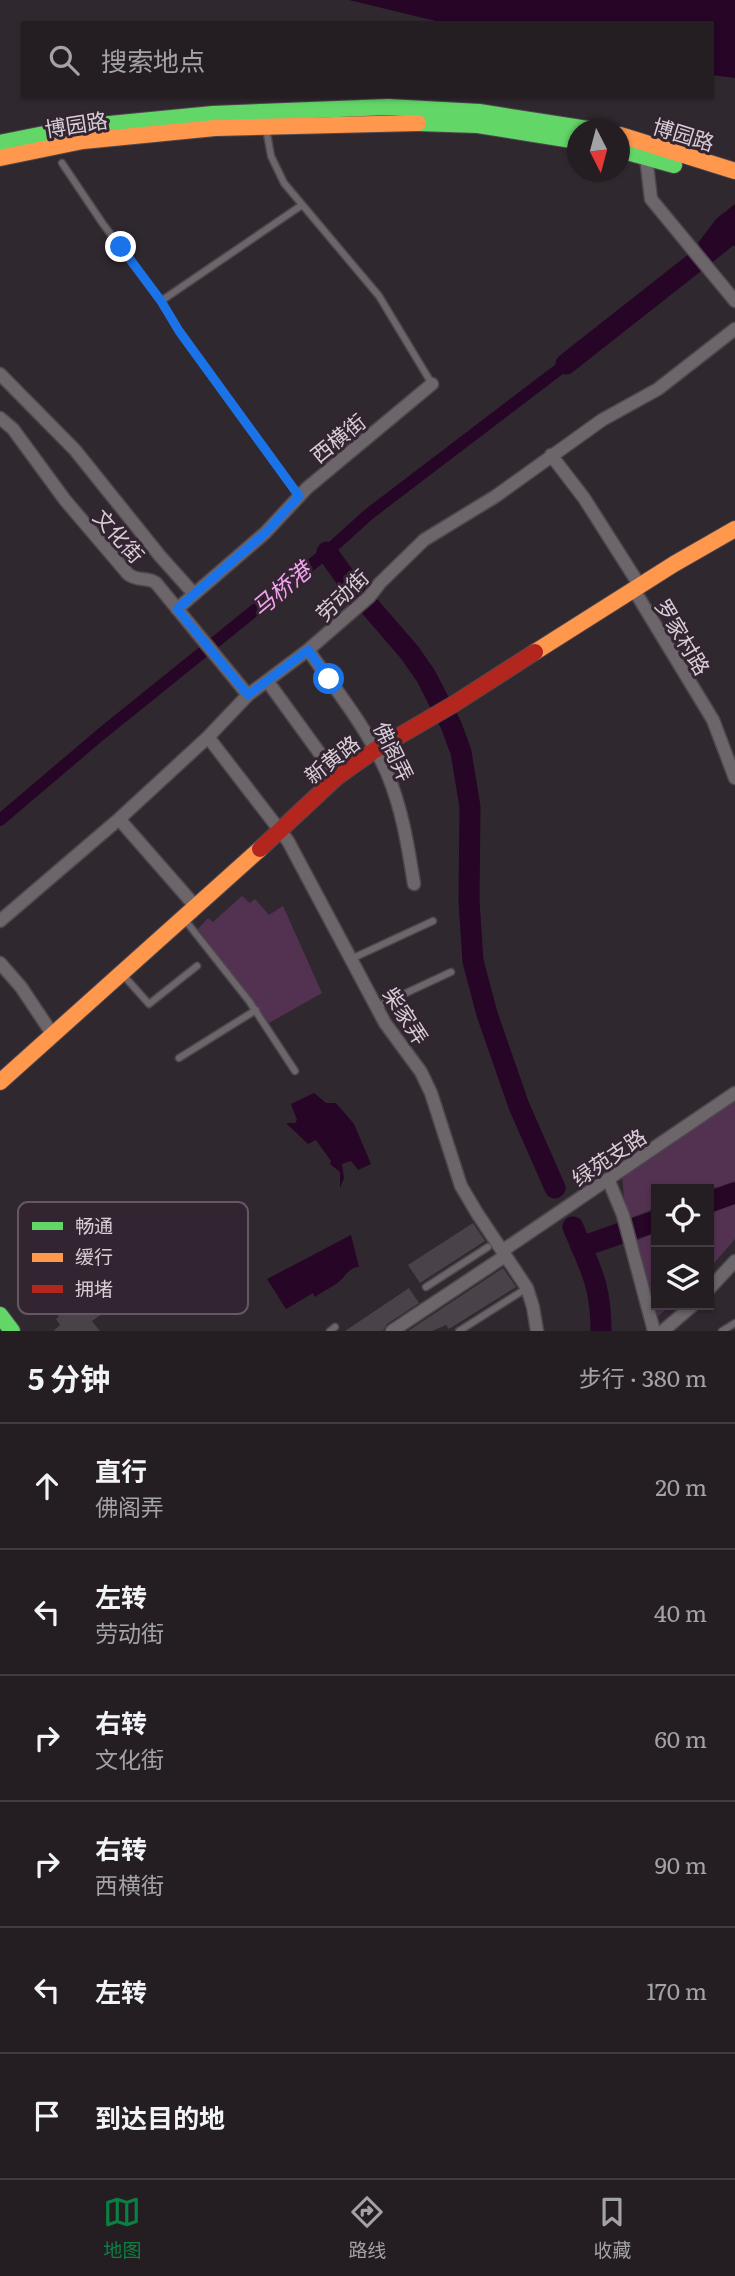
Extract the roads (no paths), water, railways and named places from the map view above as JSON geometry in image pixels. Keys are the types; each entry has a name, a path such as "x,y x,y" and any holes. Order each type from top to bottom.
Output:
{"main road":[{"name":"博园路","path":"0,143 79,127 214,114 388,107 479,112 567,126"},
{"name":"博园路","path":"0,158 83,141 215,128 388,121 478,125 567,139"},
{"name":"博园路","path":"630,139 734,180"},
{"name":"博园路","path":"630,153 734,180"},
{"name":"新黄路","path":"0,1083 184,919 337,776 735,528"},
{"path":"0,1315 12,1331"}],"street":[{"path":"646,157 651,199 735,301"},
{"name":"劳动街","path":"0,920 119,819 208,737 248,695 308,650 365,601 424,540 496,496 602,420 658,389 735,330"},
{"path":"0,374 75,450 194,594"},
{"name":"西横街","path":"177,609 265,533 299,496 432,384"},
{"name":"文化街","path":"0,418 13,429 77,514 102,540 128,574 137,580 152,580 248,695"},
{"name":"罗家村路","path":"551,455 584,498 713,720 735,778"},
{"name":"佛阁弄","path":"308,650 347,703 387,772 400,810 414,884"},
{"path":"268,682 337,776"},
{"name":"柴家弄","path":"208,737 280,829 376,1007 427,1083 461,1186 527,1287 537,1331"},
{"path":"119,819 196,907"},
{"path":"0,963 21,987 53,1035"},
{"name":"绿苑支路","path":"392,1331 465,1283 608,1179 735,1093"},
{"path":"608,1179 663,1331 686,1310"},
{"path":"714,1284 735,1261"}],"lane":[{"path":"266,126 276,169 302,205 379,296 432,384"},
{"path":"62,163 299,496"},
{"path":"161,301 302,205"},
{"path":"184,919 256,1010 295,1071"},
{"path":"351,958 433,921"},
{"path":"122,974 149,1004 197,966"},
{"path":"376,1007 451,972"},
{"path":"179,1058 256,1010"},
{"path":"426,1287 488,1247"},
{"path":"455,1268 465,1283"},
{"path":"458,1331 527,1287"},
{"path":"722,1331 735,1323"}],"waterway":[{"path":"566,364 735,231"},
{"name":"马桥港","path":"0,820 100,735 327,552 369,514 566,364"},
{"path":"327,552 426,676 451,725 461,752 470,807 469,901 473,961 487,1014 519,1106 555,1188"},
{"path":"714,1200 735,1193"},
{"path":"581,1247 651,1223"},
{"path":"573,1227 597,1288 601,1331"}]}
